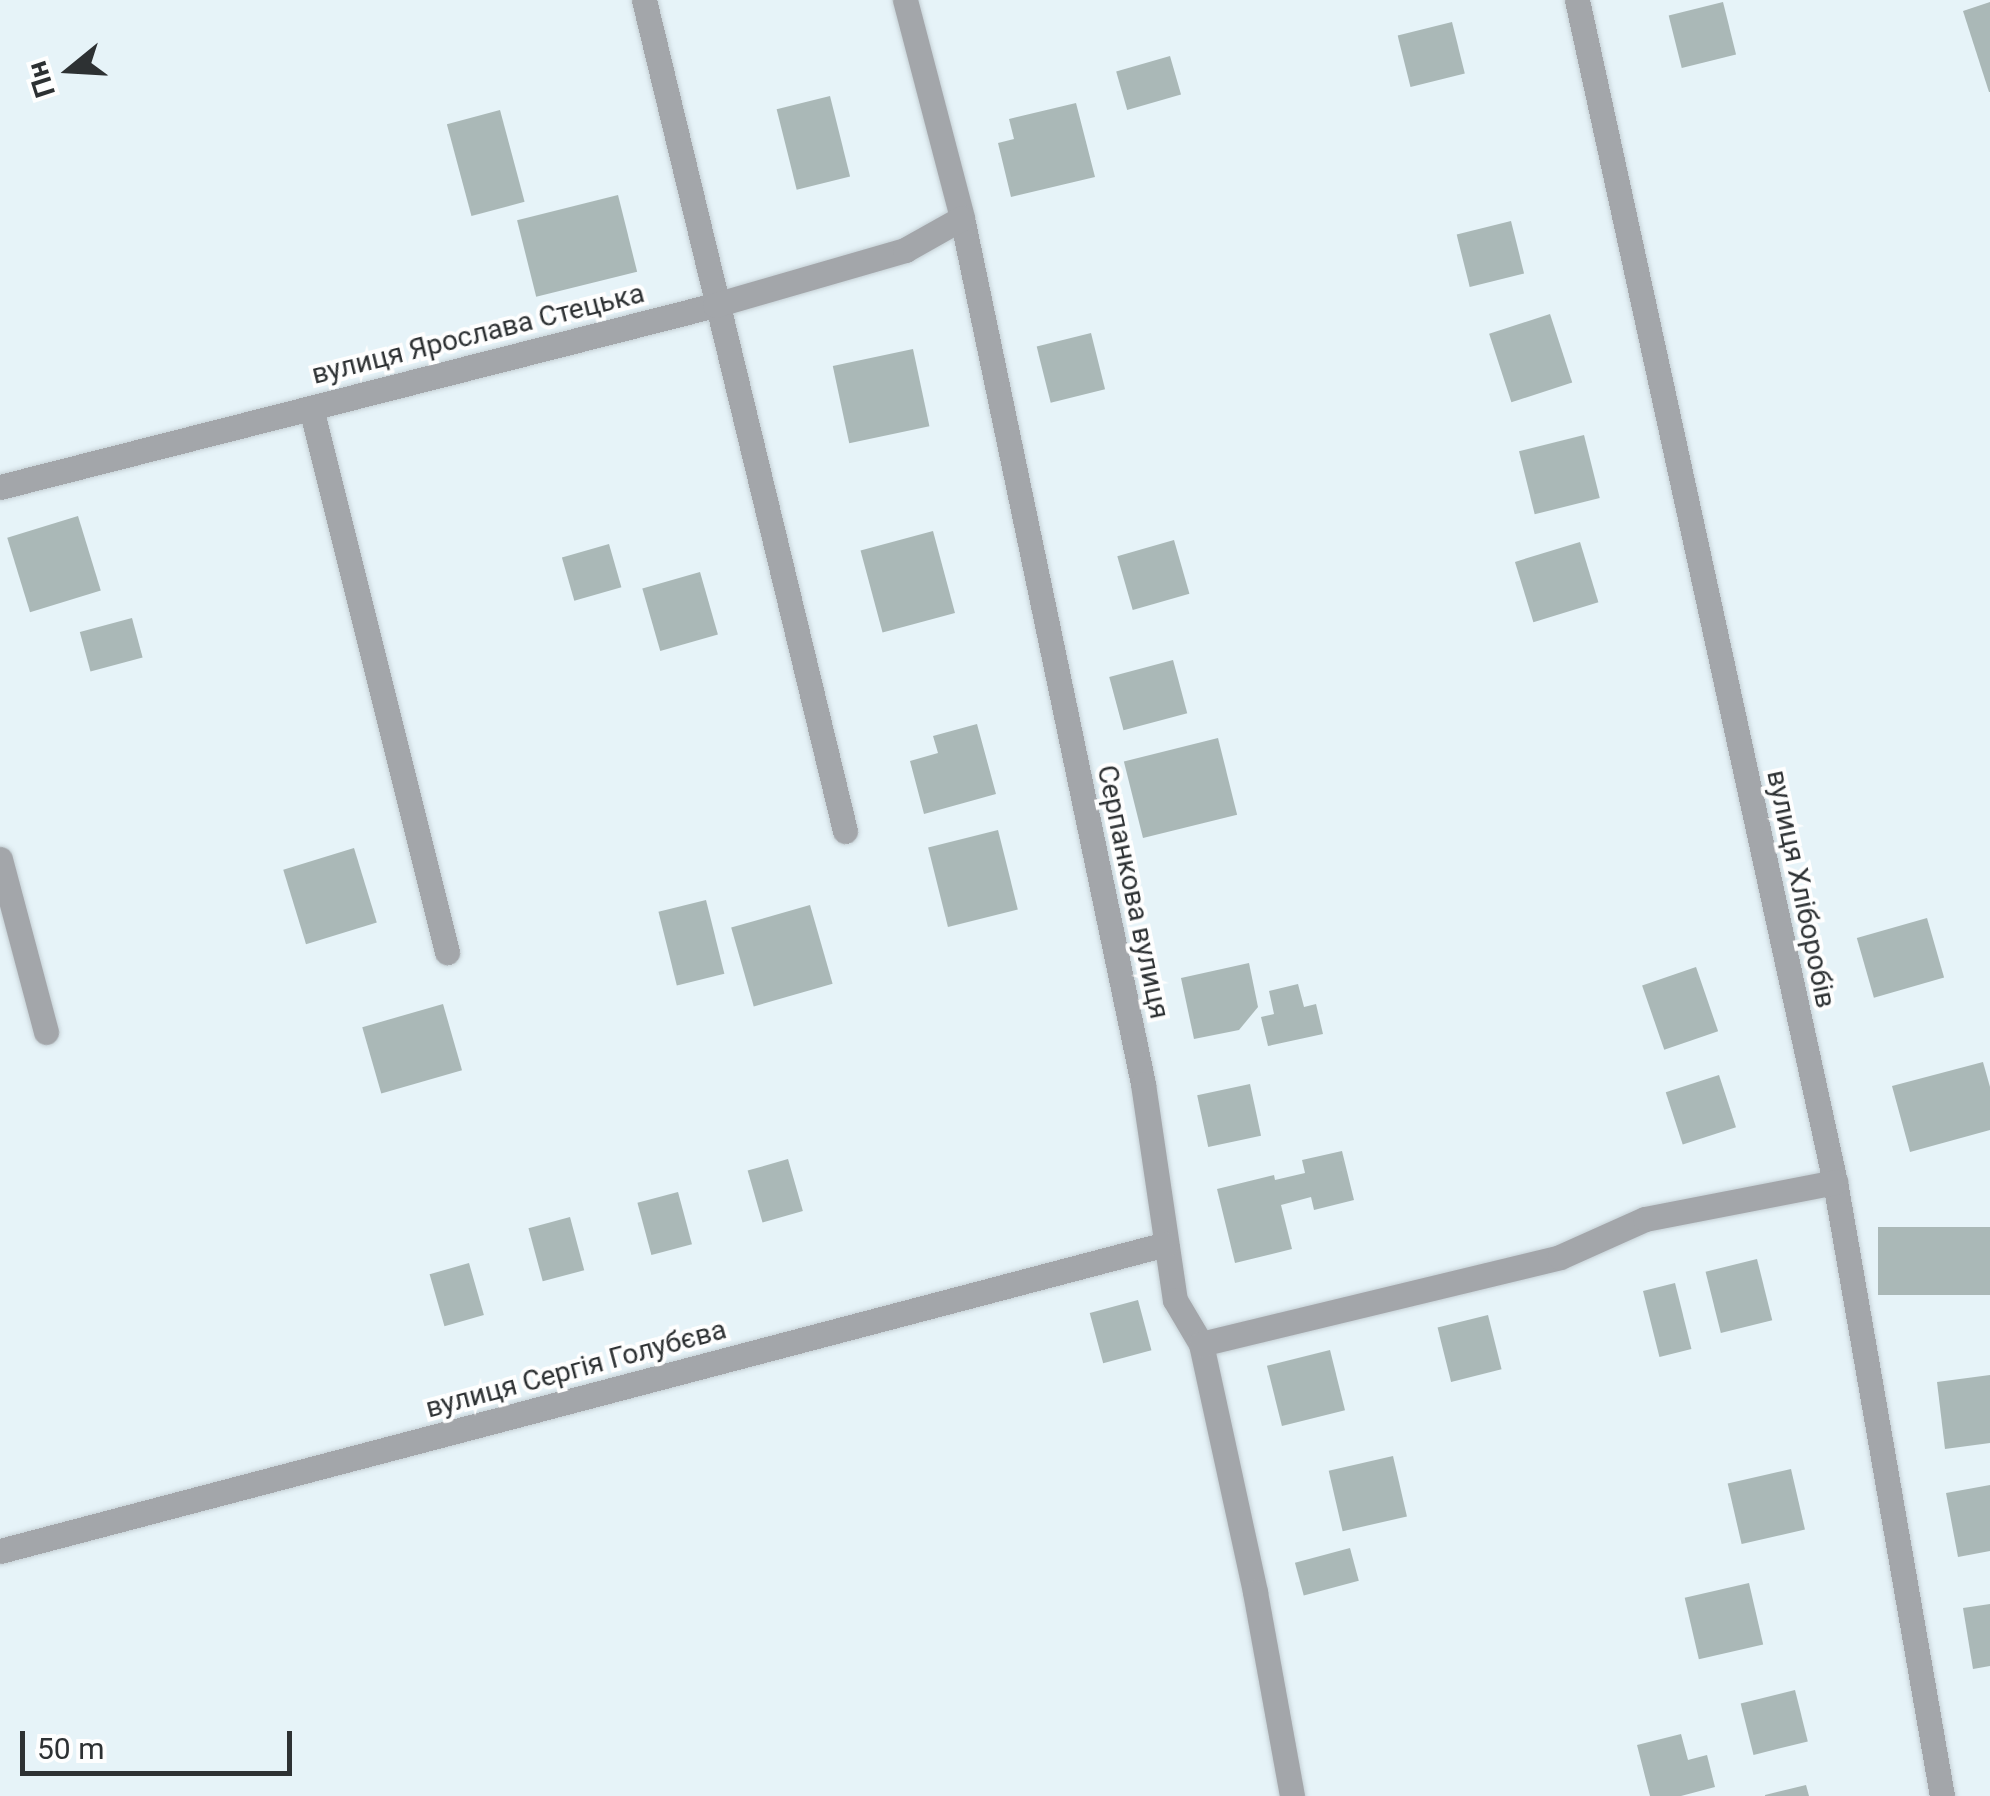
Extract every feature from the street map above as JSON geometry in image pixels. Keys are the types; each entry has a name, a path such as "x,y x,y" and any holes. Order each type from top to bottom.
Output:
{"street":[{"path":"644,0 845,831"},
{"name":"Серпанкова вулиця","path":"905,0 962,218 1143,1084 1175,1300 1201,1344 1255,1592 1292,1796"},
{"name":"вулиця Хліборобів","path":"1576,0 1834,1182 1942,1796"},
{"name":"вулиця Ярослава Стецька","path":"0,487 715,304 905,250 962,218"},
{"path":"310,408 447,952"},
{"path":"0,859 46,1032"},
{"path":"1201,1344 1560,1257 1645,1219 1834,1182"},
{"name":"вулиця Сергія Голубєва","path":"0,1551 1166,1244"}],"building":[{"path":"1723,2 1736,54 1682,68 1669,16"},
{"path":"1990,2 1990,92 1989,92 1963,11"},
{"path":"1452,22 1465,73 1410,87 1398,36"},
{"path":"1170,56 1181,94 1127,110 1116,71"},
{"path":"830,96 850,177 797,190 777,109"},
{"path":"1076,103 1095,177 1011,197 998,143 1014,139 1009,119"},
{"path":"500,110 525,202 471,216 447,124"},
{"path":"618,195 637,272 536,297 517,220"},
{"path":"1511,221 1524,273 1470,287 1457,235"},
{"path":"1550,314 1572,382 1511,402 1489,334"},
{"path":"1091,333 1105,389 1051,403 1037,347"},
{"path":"913,349 929,426 849,443 833,366"},
{"path":"1584,435 1600,498 1535,514 1519,451"},
{"path":"78,516 101,591 30,612 7,538"},
{"path":"933,531 955,613 883,633 861,550"},
{"path":"1174,540 1189,594 1133,610 1117,556"},
{"path":"1580,542 1598,602 1533,622 1515,562"},
{"path":"609,544 621,587 574,601 562,558"},
{"path":"700,572 718,634 660,651 642,589"},
{"path":"132,618 143,658 90,672 80,632"},
{"path":"1173,660 1187,713 1123,730 1109,677"},
{"path":"977,724 996,794 924,814 910,761 938,753 933,736"},
{"path":"1218,738 1237,815 1143,838 1124,761"},
{"path":"998,830 1018,910 948,927 928,847"},
{"path":"354,848 377,923 306,944 283,870"},
{"path":"706,900 724,974 677,986 658,912"},
{"path":"810,905 833,984 754,1006 731,928"},
{"path":"1927,918 1944,978 1874,998 1857,938"},
{"path":"1249,963 1258,1007 1239,1030 1194,1039 1181,978"},
{"path":"1696,967 1718,1031 1664,1050 1642,986"},
{"path":"1298,984 1304,1007 1316,1004 1323,1034 1268,1046 1261,1017 1274,1014 1269,991"},
{"path":"443,1004 462,1070 381,1093 362,1027"},
{"path":"1983,1062 1990,1087 1990,1130 1910,1152 1892,1086"},
{"path":"1719,1075 1736,1127 1683,1145 1666,1092"},
{"path":"1250,1084 1261,1136 1208,1147 1197,1095"},
{"path":"1342,1151 1354,1200 1314,1210 1311,1197 1281,1205 1292,1249 1235,1263 1217,1189 1274,1175 1275,1180 1305,1173 1302,1160"},
{"path":"788,1159 803,1211 763,1222 748,1171"},
{"path":"678,1192 692,1244 651,1255 637,1203"},
{"path":"570,1217 584,1270 543,1281 528,1228"},
{"path":"1878,1227 1990,1227 1990,1295 1878,1295"},
{"path":"1757,1259 1772,1320 1721,1333 1706,1272"},
{"path":"469,1263 484,1315 444,1326 430,1274"},
{"path":"1675,1283 1691,1349 1659,1357 1643,1291"},
{"path":"1138,1300 1151,1350 1103,1363 1090,1313"},
{"path":"1488,1315 1502,1369 1451,1382 1438,1328"},
{"path":"1330,1350 1345,1410 1282,1426 1267,1366"},
{"path":"1990,1375 1990,1443 1945,1449 1937,1382"},
{"path":"1393,1456 1407,1516 1343,1531 1329,1471"},
{"path":"1791,1469 1805,1529 1742,1544 1728,1484"},
{"path":"1990,1485 1990,1551 1958,1557 1946,1493"},
{"path":"1350,1548 1359,1581 1304,1596 1295,1563"},
{"path":"1749,1583 1763,1644 1699,1659 1685,1598"},
{"path":"1990,1604 1990,1666 1973,1669 1963,1608"},
{"path":"1795,1690 1808,1741 1753,1755 1741,1704"},
{"path":"1681,1734 1688,1760 1707,1755 1715,1787 1681,1796 1650,1796 1637,1745"},
{"path":"1806,1785 1809,1796 1765,1796 1765,1795"}]}
